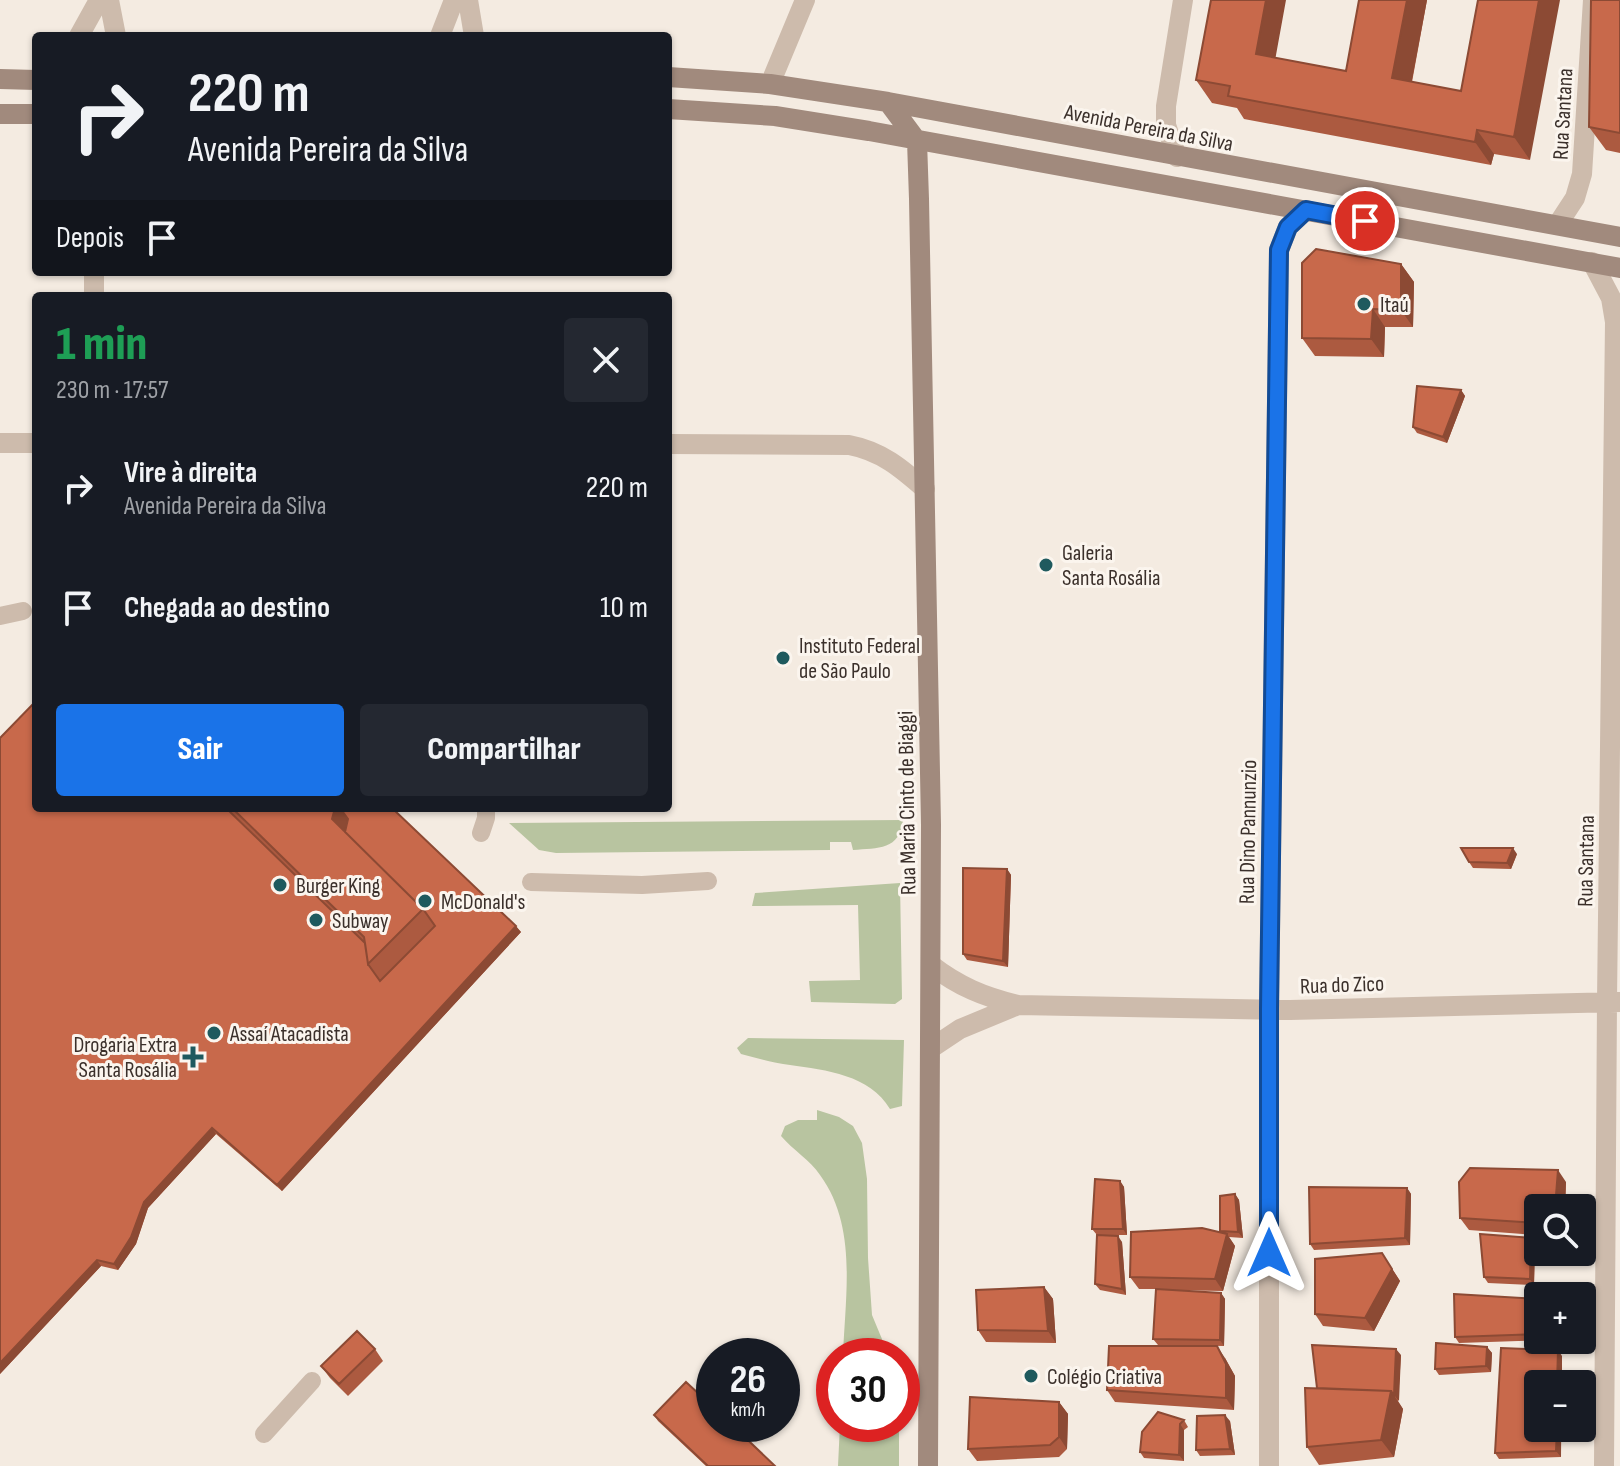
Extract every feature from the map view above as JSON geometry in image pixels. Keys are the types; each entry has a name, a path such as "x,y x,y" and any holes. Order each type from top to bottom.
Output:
{"main road":[{"name":"Avenida Pereira da Silva","path":"672,77 770,84 888,102 1620,237"},
{"path":"0,79 32,80"},
{"path":"888,102 917,141"},
{"path":"672,109 775,116 1620,268"},
{"path":"0,114 32,114"},
{"name":"Rua Maria Cinto de Biaggi","path":"917,141 931,965 928,1466"}],"street":[{"path":"81,32 99,0"},
{"path":"109,0 115,32"},
{"path":"442,32 454,0"},
{"path":"468,0 473,32"},
{"path":"770,84 805,0"},
{"path":"1177,157 1166,125 1166,106 1183,0"},
{"name":"Rua Santana","path":"1558,224 1575,198 1582,174 1593,0"},
{"name":"Rua Dino Pannunzio","path":"1269,1466 1269,1009 1279,250 1288,227 1306,210"},
{"name":"Rua Santana","path":"1592,262 1611,298 1615,322 1613,1001 1604,1466"},
{"path":"0,443 32,443"},
{"path":"672,444 849,445 871,449 899,466 925,489"},
{"name":"Rua do Zico","path":"931,965 955,983 983,997 1018,1005 1269,1009 1613,1001"},
{"name":"Rua do Zico","path":"930,1049 960,1029 1018,1005"}],"lane":[{"path":"0,616 23,611"},
{"path":"481,833 486,812"},
{"path":"531,882 642,885 708,881"},
{"path":"264,1434 312,1381"}],"green space":[{"path":"903,820 901,830 892,842 871,849 853,850 851,842 830,842 830,850 556,853 539,850 509,823"},
{"path":"900,883 902,999 895,1004 811,1002 809,981 860,980 858,905 752,906 755,893"},
{"path":"748,1038 904,1040 902,1106 890,1109 871,1088 846,1076 741,1054 737,1048"},
{"path":"817,1110 839,1117 853,1126 862,1143 867,1179 872,1315 882,1338 844,1338 847,1286 845,1239 840,1217 820,1175 781,1136 785,1126 798,1120 817,1120"},
{"path":"839,1442 899,1442 899,1466 838,1466"}],"building":[{"path":"1211,0 1266,0 1256,54 1346,71 1359,0 1407,0 1392,78 1461,91 1478,0 1539,0 1514,137 1477,130 1475,142 1228,96 1230,86 1196,80"},
{"path":"1591,0 1620,0 1620,133 1589,127"},
{"name":"Itaú","path":"1316,249 1401,264 1401,310 1373,309 1371,339 1302,338 1302,263"},
{"path":"1417,386 1461,390 1443,437 1413,427"},
{"name":"Assaí Atacadista","path":"32,705 32,812 230,812 365,943 368,964 380,981 435,926 423,909 345,832 348,819 343,812 396,812 516,926 277,1185 212,1128 144,1202 131,1237 114,1264 97,1260 0,1363 0,738"},
{"path":"236,812 334,812 332,819 423,909 368,964 364,937"},
{"path":"1461,848 1513,848 1507,863 1469,862"},
{"path":"963,868 1007,869 1003,961 963,954"},
{"path":"1470,1168 1558,1170 1556,1194 1524,1194 1524,1222 1460,1218 1459,1182"},
{"path":"1095,1179 1120,1181 1123,1229 1092,1229"},
{"path":"1309,1187 1407,1188 1405,1238 1310,1244"},
{"path":"1235,1194 1238,1232 1220,1231 1220,1196"},
{"path":"1202,1228 1227,1234 1215,1279 1130,1277 1131,1232"},
{"path":"1480,1234 1524,1237 1524,1266 1530,1266 1530,1279 1484,1277"},
{"path":"1097,1235 1118,1236 1122,1289 1095,1284"},
{"path":"1382,1253 1392,1269 1365,1318 1315,1314 1315,1259"},
{"path":"1044,1287 1048,1331 978,1330 976,1290"},
{"path":"1156,1289 1221,1293 1220,1340 1153,1339"},
{"path":"1454,1294 1524,1298 1524,1335 1455,1337"},
{"path":"357,1331 375,1349 339,1384 321,1366"},
{"path":"1436,1343 1487,1347 1486,1366 1435,1369"},
{"path":"1312,1345 1396,1349 1394,1395 1391,1391 1317,1388"},
{"path":"1109,1346 1217,1346 1226,1364 1226,1398 1107,1390"},
{"path":"1501,1348 1524,1349 1524,1354 1558,1354 1557,1370 1524,1370 1524,1442 1556,1442 1556,1451 1495,1453"},
{"path":"686,1382 696,1391 696,1442 750,1442 775,1466 708,1466 654,1415"},
{"path":"1305,1388 1391,1391 1381,1440 1307,1447"},
{"path":"970,1397 1059,1402 1059,1437 1050,1445 968,1449"},
{"path":"1158,1412 1184,1420 1180,1424 1179,1455 1140,1452 1142,1432"},
{"path":"1225,1415 1230,1449 1196,1450 1197,1416"}],"place":[{"name":"Itaú","path":"1364,304"},
{"name":"Galeria Santa Rosália","path":"1046,565"},
{"name":"Instituto Federal de São Paulo","path":"783,658"},
{"name":"Burger King","path":"280,885"},
{"name":"McDonald's","path":"425,901"},
{"name":"Subway","path":"316,920"},
{"name":"Assaí Atacadista","path":"214,1033"},
{"name":"Drogaria Extra Santa Rosália","path":"193,1057"},
{"name":"Colégio Criativa","path":"1031,1376"}],"route":[{"path":"1269,1253 1269,1009 1279,250 1288,227 1306,210 1365,221"}]}
